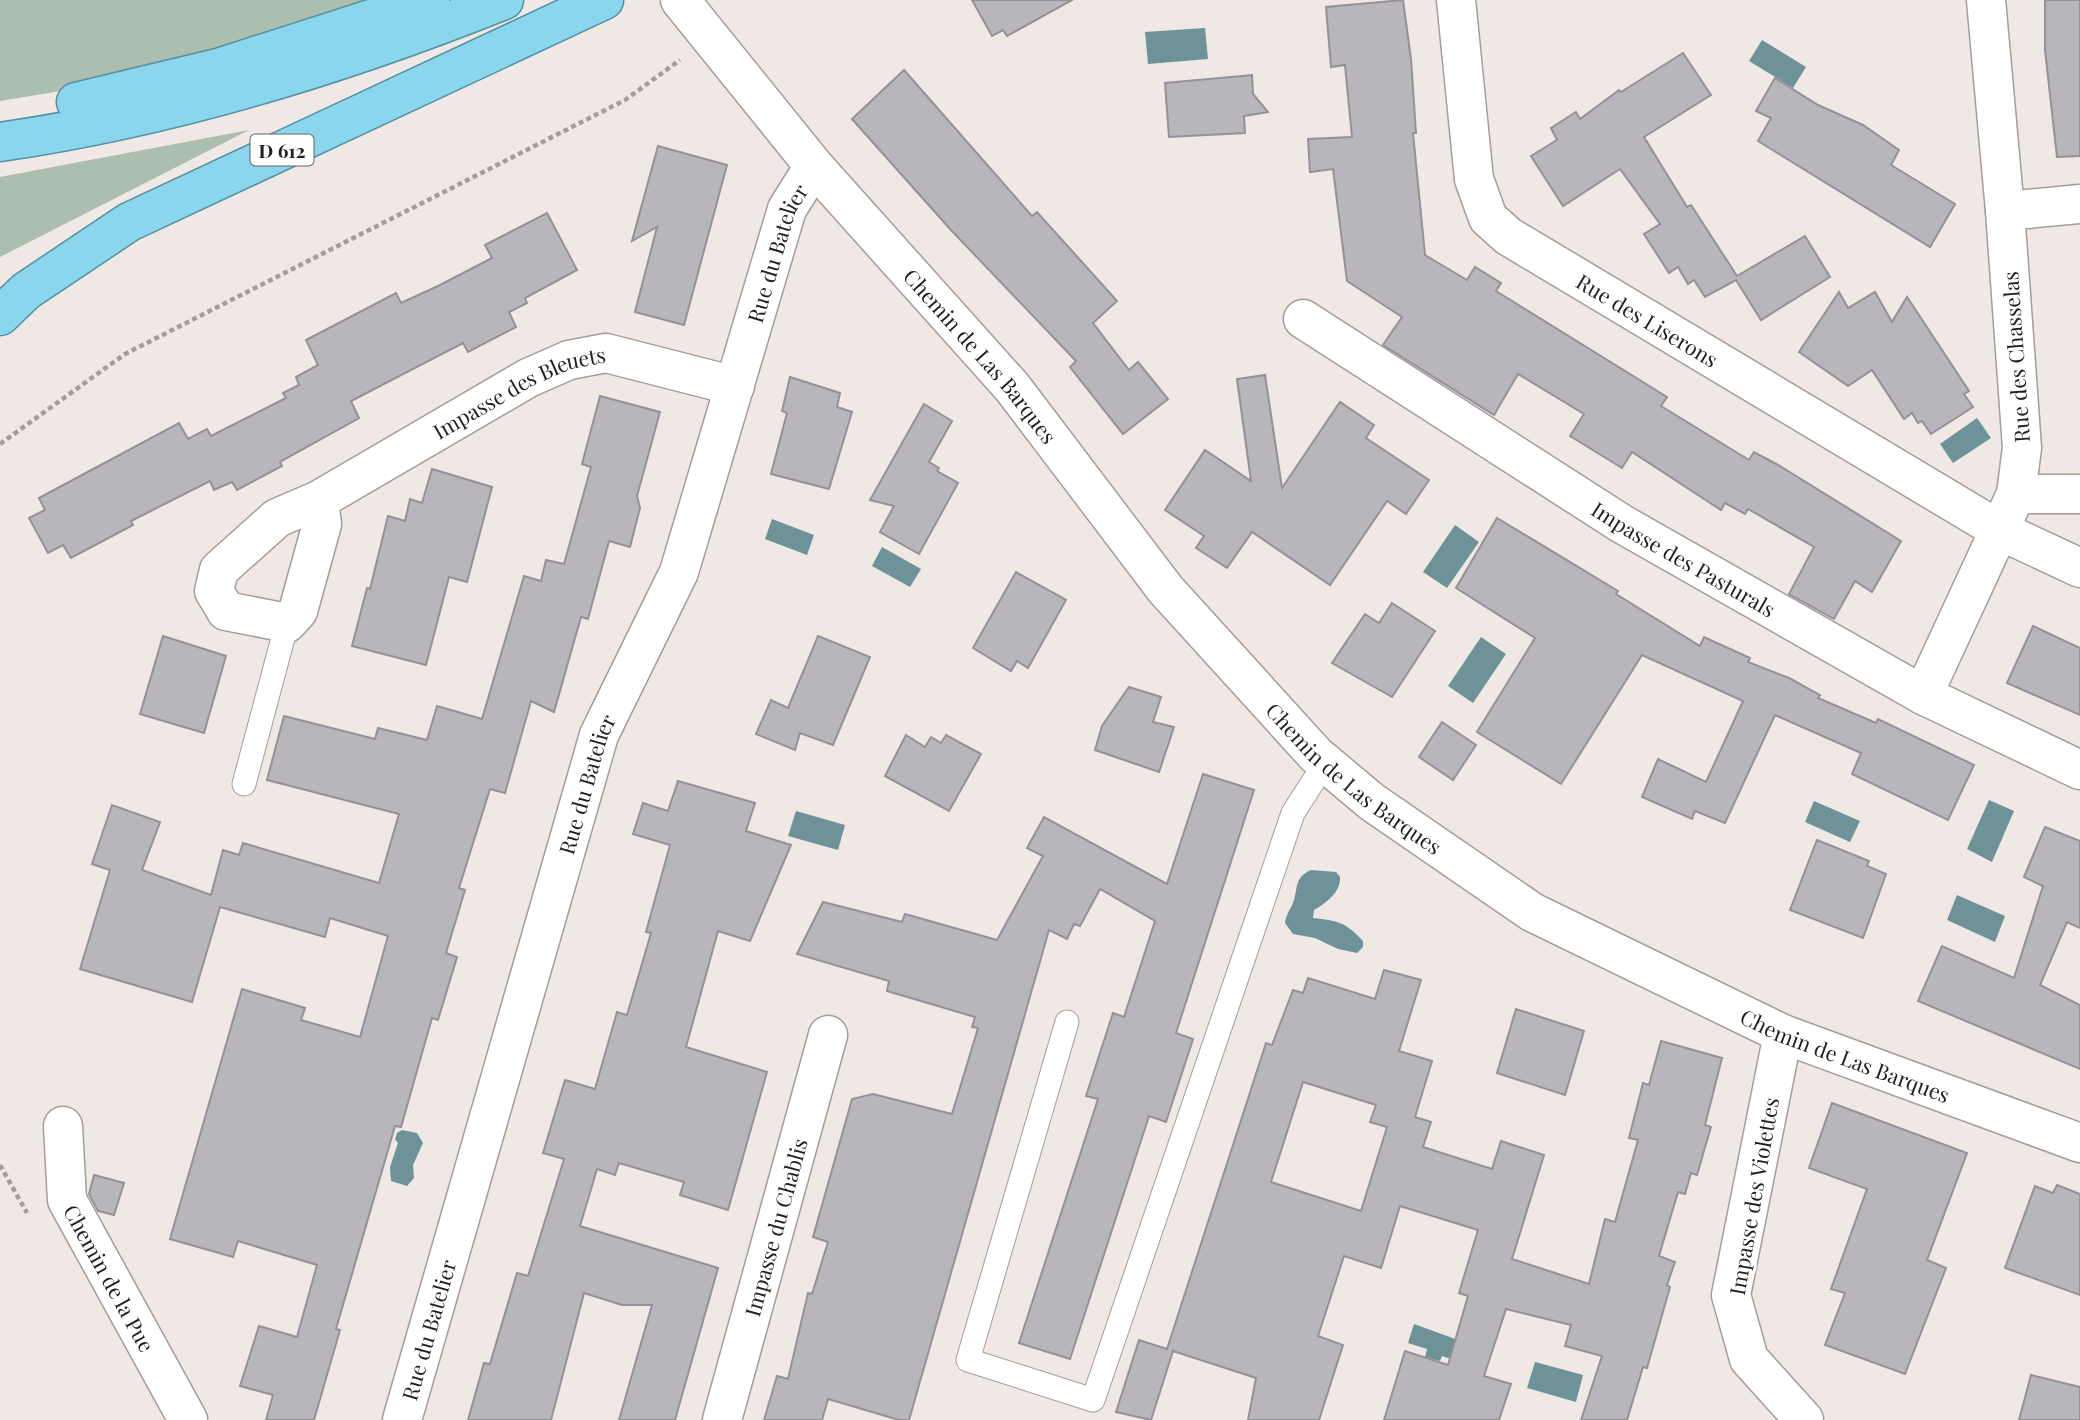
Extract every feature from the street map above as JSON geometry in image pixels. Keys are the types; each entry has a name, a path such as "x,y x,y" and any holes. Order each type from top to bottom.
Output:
{"highway":[{"path":"0,117 33,113 218,68 430,0"},
{"path":"0,142 228,96 411,38 504,0"},
{"name":"D 612","path":"0,316 26,291 129,222 257,160 382,106 593,7"}],"street":[{"name":"Chemin de Las Barques","path":"680,0 814,166 1012,387 1166,590 1325,762 1372,802 1532,912 1783,1034 2080,1143"},
{"name":"Rue des Liserons","path":"1456,0 1474,179 1488,218 1508,236 2001,531 2080,568"},
{"name":"Rue des Chasselas","path":"1923,695 2001,531 2015,494 2022,448 1986,0"},
{"name":"Rue du Batelier","path":"402,1420 599,736 680,572 788,209 814,166"},
{"path":"2005,211 2080,204"},
{"name":"Impasse des Pasturals","path":"1303,320 1622,523 1923,695 2080,770"},
{"name":"Impasse des Bleuets","path":"286,623 226,611 214,591 219,570 277,518 319,500 528,378 569,360 606,353 735,386"},
{"path":"2015,494 2080,494"},
{"path":"286,623 298,611 322,524 319,500"},
{"name":"Impasse des Violettes","path":"1783,1034 1731,1295 1749,1359 1804,1420"},
{"name":"Impasse du Chablis","path":"722,1420 828,1035"},
{"name":"Chemin de la Pue","path":"63,1126 67,1200 188,1420"}],"lane":[{"path":"244,784 286,623"},
{"path":"1067,1022 968,1360 1093,1400 1293,813 1325,762"}],"path":[{"path":"0,444 125,355 625,100 712,38"}],"green space":[{"path":"0,0 387,0 79,88 0,101"},
{"path":"249,130 0,257 0,177"}],"water":[{"path":"1205,28 1208,59 1148,64 1145,32"},
{"path":"1762,40 1806,67 1793,88 1749,61"},
{"path":"1977,418 1991,438 1953,463 1940,444"},
{"path":"772,519 814,535 807,555 765,539"},
{"path":"1455,525 1479,542 1447,588 1423,572"},
{"path":"882,547 921,569 910,587 872,566"},
{"path":"1481,637 1506,654 1473,703 1448,686"},
{"path":"1989,800 2014,811 1992,862 1967,849"},
{"path":"1814,801 1860,821 1850,842 1805,822"},
{"path":"796,811 845,825 838,850 788,836"},
{"path":"1311,870 1336,872 1340,877 1338,888 1314,910 1313,918 1335,921 1351,929 1363,941 1363,947 1357,953 1338,949 1315,938 1293,934 1285,923 1300,879"},
{"path":"1957,895 2005,916 1995,942 1947,920"},
{"path":"402,1130 417,1133 423,1143 413,1165 414,1178 407,1186 391,1181 390,1167 398,1143 395,1139 397,1133"},
{"path":"1414,1324 1458,1340 1451,1359 1442,1356 1440,1361 1425,1357 1427,1349 1408,1343"},
{"path":"1535,1362 1583,1375 1576,1402 1527,1388"}],"building":[{"path":"972,0 1072,0 1007,36 1003,30 992,36"},
{"path":"1403,0 1411,59 1416,133 1413,133 1425,255 1467,280 1475,267 1501,283 1496,291 1667,397 1661,406 1749,460 1754,452 1780,466 1901,541 1872,592 1855,581 1834,619 1789,594 1814,547 1748,509 1745,514 1725,503 1721,510 1632,452 1622,468 1570,436 1584,414 1518,374 1494,415 1383,345 1402,317 1347,281 1333,169 1310,172 1308,139 1352,137 1345,65 1331,67 1326,7"},
{"path":"2045,0 2080,0 2080,156 2057,157 2045,50"},
{"path":"1683,53 1711,95 1644,137 1687,207 1691,205 1737,276 1805,236 1830,277 1761,320 1736,280 1705,297 1694,280 1688,284 1678,267 1669,273 1644,234 1660,224 1620,169 1563,206 1531,156 1557,140 1551,128 1576,112 1580,119 1619,90 1621,92"},
{"path":"904,70 1032,216 1037,212 1117,301 1093,323 1129,370 1138,362 1168,399 1123,434 1070,367 1076,361 950,229 852,119"},
{"path":"1252,75 1253,94 1268,112 1244,116 1245,133 1169,137 1165,83"},
{"path":"1775,78 1818,105 1863,125 1899,150 1891,165 1955,204 1930,247 1758,141 1771,118 1756,111"},
{"path":"658,146 727,165 684,325 635,312 657,227 632,241"},
{"path":"547,213 577,270 525,298 527,303 509,312 516,327 468,352 463,343 351,401 359,418 280,462 282,466 237,490 232,482 214,490 210,481 131,521 133,525 71,558 63,545 48,553 29,518 45,510 39,498 179,423 188,439 207,429 211,436 286,398 283,393 299,385 296,377 318,365 306,340 396,293 401,303 492,258 485,245"},
{"path":"1839,292 1848,308 1875,292 1892,322 1907,297 1969,391 1964,394 1973,407 1931,434 1922,421 1918,423 1912,413 1904,419 1872,370 1848,386 1799,352"},
{"path":"1265,375 1282,488 1340,402 1374,425 1366,438 1429,480 1406,514 1387,501 1330,585 1252,532 1227,568 1196,548 1204,536 1165,510 1205,450 1251,481 1237,379"},
{"path":"790,377 840,393 837,407 852,412 829,489 771,474 787,413 782,411"},
{"path":"600,396 660,412 637,496 640,508 630,547 609,541 588,619 581,617 554,712 531,701 505,793 490,789 459,888 465,890 446,953 457,957 438,1020 432,1018 401,1127 395,1126 336,1329 340,1330 314,1420 266,1420 273,1395 240,1386 259,1326 297,1337 317,1265 238,1241 233,1257 170,1239 242,989 305,1008 301,1020 360,1037 388,936 330,918 325,937 220,907 192,1002 80,969 110,870 92,864 112,805 160,822 142,870 211,895 223,850 239,855 243,843 379,883 399,814 267,780 284,716 375,739 378,728 427,740 437,706 482,719 524,576 541,581 546,560 564,564 591,467 582,464"},
{"path":"924,404 952,421 929,462 939,468 937,471 958,483 919,554 880,532 894,506 870,500"},
{"path":"432,469 492,487 467,582 449,577 426,665 352,646 367,588 370,589 388,516 405,521 410,499 422,503"},
{"path":"1497,518 1618,591 1616,594 1700,646 1704,637 1750,658 1748,662 1789,678 1820,695 1818,698 1876,723 1878,719 1974,765 1948,820 1852,774 1861,753 1775,715 1725,823 1695,811 1692,819 1642,797 1658,759 1706,782 1743,701 1642,655 1561,784 1477,732 1535,638 1456,588"},
{"path":"1016,572 1066,600 1028,668 1017,661 1011,671 973,648"},
{"path":"1392,603 1435,631 1392,697 1332,663 1365,614 1379,623"},
{"path":"2033,626 2080,648 2080,715 2007,683"},
{"path":"163,636 226,656 204,733 140,714"},
{"path":"818,636 870,657 833,745 800,733 795,750 756,734 771,700 788,708"},
{"path":"1129,687 1161,697 1153,722 1174,727 1159,772 1095,750 1102,726"},
{"path":"1442,722 1476,745 1453,780 1419,757"},
{"path":"906,735 925,747 931,737 941,743 946,735 981,754 949,811 885,776"},
{"path":"1203,774 1254,790 1176,1033 1193,1039 1166,1122 1149,1116 1070,1359 1019,1343 1098,1099 1086,1096 1113,1013 1124,1017 1155,921 1100,889 1080,926 1074,924 1067,939 1049,930 909,1420 899,1420 828,1399 822,1420 764,1420 777,1376 788,1379 808,1293 812,1294 828,1242 813,1237 852,1099 873,1094 952,1114 978,1028 972,1027 975,1017 887,991 889,981 797,954 823,902 902,922 905,914 997,940 1043,856 1027,848 1044,817 1167,884"},
{"path":"678,781 755,803 746,831 791,845 750,941 718,931 686,1047 767,1072 728,1210 680,1195 684,1182 619,1163 615,1175 597,1169 580,1226 718,1268 675,1420 619,1420 652,1305 622,1305 584,1293 551,1420 468,1420 484,1363 490,1364 517,1273 528,1276 564,1159 543,1153 565,1080 595,1089 617,1012 627,1015 651,933 646,932 670,845 633,834 643,803 668,811"},
{"path":"2045,827 2080,841 2080,928 2067,922 2040,985 2080,1005 2080,1069 1918,1001 1942,946 2014,978 2043,886 2024,877"},
{"path":"1817,840 1869,861 1867,866 1886,874 1863,938 1790,910"},
{"path":"1384,970 1421,980 1399,1051 1432,1061 1415,1117 1431,1122 1423,1147 1492,1169 1501,1141 1544,1155 1512,1259 1589,1284 1605,1219 1615,1222 1638,1140 1629,1138 1643,1083 1649,1085 1661,1041 1722,1058 1705,1125 1711,1127 1697,1175 1691,1173 1685,1194 1678,1192 1659,1256 1675,1262 1647,1368 1643,1367 1627,1420 1581,1420 1602,1356 1565,1346 1571,1325 1506,1309 1484,1376 1511,1384 1499,1420 1384,1420 1405,1351 1448,1365 1468,1296 1459,1293 1478,1230 1400,1206 1381,1268 1344,1256 1318,1336 1343,1345 1319,1420 1248,1420 1256,1378 1173,1351 1151,1420 1116,1412 1139,1340 1167,1349 1266,1043 1272,1045 1293,990 1303,993 1308,978 1375,999","holes":["1303,1082 1376,1105 1370,1122 1387,1127 1361,1211 1271,1182"]},
{"path":"1516,1009 1584,1031 1565,1095 1497,1073"},
{"path":"1832,1103 1967,1153 1927,1260 1946,1268 1905,1374 1825,1345 1845,1293 1831,1289 1867,1189 1809,1168"},
{"path":"94,1175 124,1183 114,1215 98,1211 89,1194"},
{"path":"2057,1185 2080,1194 2080,1295 2005,1268 2035,1186 2053,1193"},
{"path":"2031,1375 2080,1387 2080,1420 2019,1420"}]}
